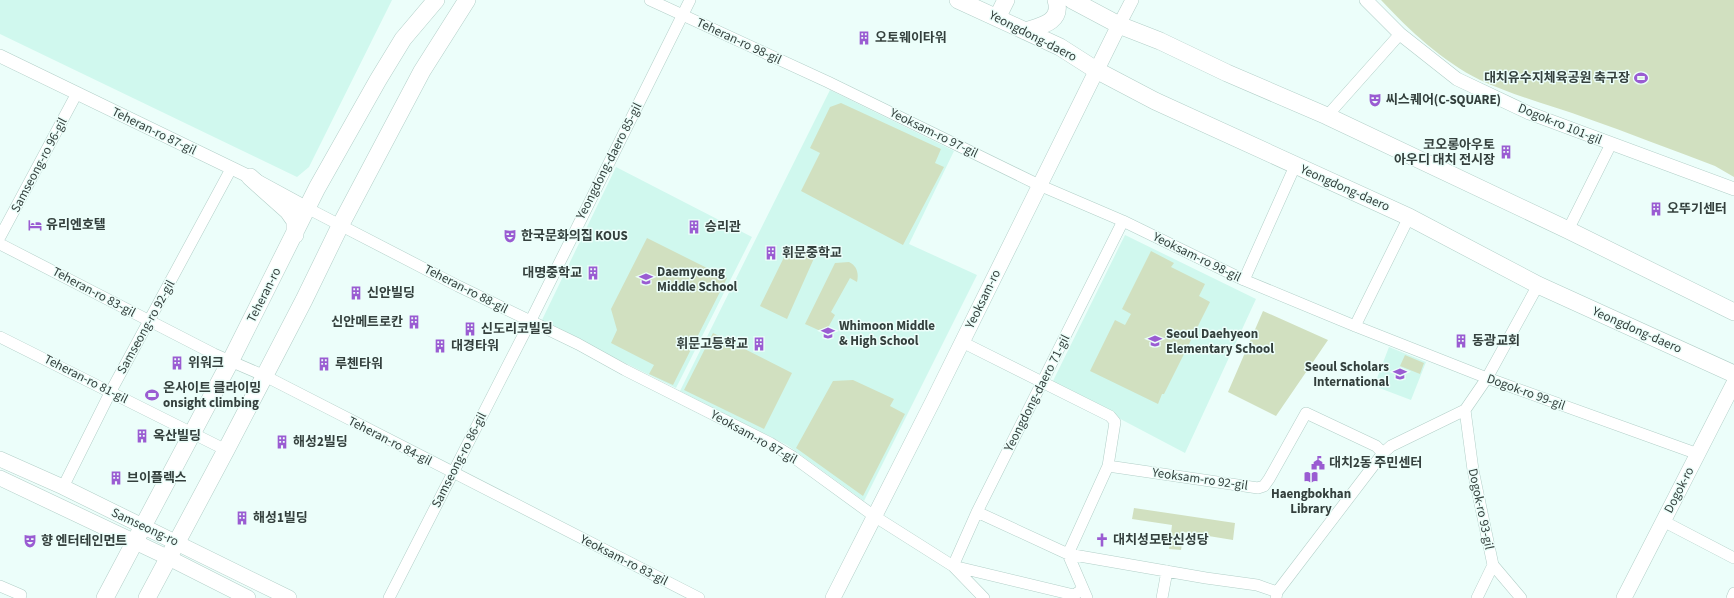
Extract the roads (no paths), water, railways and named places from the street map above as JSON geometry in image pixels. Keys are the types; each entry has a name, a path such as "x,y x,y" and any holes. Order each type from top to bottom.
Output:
{"main road":[{"name":"Teheran-ro","path":"105,598 230,362 295,235 307,208 403,38 436,0"},
{"path":"147,598 265,376 341,224 422,71 467,0"},
{"name":"Yeongdong-daero","path":"958,0 1060,47 1096,70 1155,101 1409,217 1538,285 1734,374"},
{"path":"997,18 1006,0"},
{"path":"1025,31 1046,24 1054,18 1057,12 1056,0"},
{"path":"1072,0 1119,25 1160,41 1227,73 1327,116 1568,230 1734,312"},
{"name":"Yeoksam-ro","path":"832,598 962,342 1119,25"},
{"path":"250,177 282,204 292,215 295,221 295,235"},
{"name":"Dogok-ro","path":"1624,598 1734,383"},
{"name":"Samseong-ro","path":"0,459 63,486 143,527 176,541 289,598"},
{"name":"Samseong-ro","path":"0,478 248,598"}],"street":[{"name":"Teheran-ro 98-gil","path":"650,0 828,82"},
{"name":"Yeongdong-daero 85-gil","path":"530,322 690,0"},
{"name":"Yeoksam-ro","path":"1119,25 1132,0"},
{"name":"Dogok-ro 101-gil","path":"1366,0 1400,34 1457,79 1529,113 1734,189"},
{"path":"1327,116 1400,34"},
{"name":"Teheran-ro 87-gil","path":"0,56 250,177 307,208"},
{"name":"Yeoksam-ro 97-gil","path":"828,82 1039,185"},
{"name":"Samseong-ro 96-gil","path":"0,237 77,92"},
{"path":"1568,230 1611,144"},
{"path":"1244,280 1295,166"},
{"name":"Samseong-ro 92-gil","path":"63,486 111,392 231,169"},
{"name":"Yeoksam-ro 98-gil","path":"1039,185 1123,221 1244,280 1355,326"},
{"name":"Teheran-ro 88-gil","path":"307,208 341,224 530,322 578,344 625,370"},
{"path":"1355,326 1409,217"},
{"name":"Yeongdong-daero 71-gil","path":"953,566 978,512 1123,221"},
{"name":"Teheran-ro 83-gil","path":"0,244 230,362"},
{"path":"978,512 1068,554 1206,578 1257,585 1276,595 1383,453 1391,446 1465,410 1487,378 1538,285"},
{"name":"Samseong-ro 86-gil","path":"389,598 530,322"},
{"name":"Dogok-ro 99-gil","path":"1355,326 1487,378 1698,454"},
{"name":"Teheran-ro 81-gil","path":"0,337 226,450"},
{"path":"953,566 1074,596 1082,595 1068,554 1108,466 1115,422 1110,416 962,342"},
{"name":"Teheran-ro 84-gil","path":"230,362 265,376 549,521"},
{"name":"Yeoksam-ro 87-gil","path":"625,370 782,450 874,516 953,566"},
{"name":"Dogok-ro 93-gil","path":"1465,410 1473,470 1493,565 1521,598"},
{"name":"Yeoksam-ro 92-gil","path":"1108,466 1258,488 1264,486 1270,479 1306,413 1376,446 1383,453"},
{"name":"Yeoksam-ro 83-gil","path":"549,521 699,598"},
{"path":"1663,521 1734,558"},
{"path":"1477,598 1493,565"},
{"path":"953,566 984,598"},
{"path":"1162,598 1167,571"},
{"path":"0,586 21,595"},
{"path":"1732,598 1734,593"}],"place":[{"name":"오토웨이타워","path":"864,38"},
{"name":"대치유수지체육공원 축구장","path":"1641,78"},
{"name":"씨스퀘어(C-SQUARE)","path":"1375,100"},
{"name":"코오롱아우토 아우디 대치 전시장","path":"1506,152"},
{"name":"오뚜기센터","path":"1656,209"},
{"name":"유리엔호텔","path":"35,225"},
{"name":"승리관","path":"694,227"},
{"name":"한국문화의집 KOUS","path":"510,236"},
{"name":"휘문중학교","path":"771,253"},
{"name":"대명중학교","path":"593,273"},
{"name":"Daemyeong Middle School","path":"646,279"},
{"name":"신안빌딩","path":"356,293"},
{"name":"신안메트로칸","path":"414,322"},
{"name":"신도리코빌딩","path":"470,329"},
{"name":"Whimoon Middle & High School","path":"828,333"},
{"name":"Seoul Daehyeon Elementary School","path":"1155,341"},
{"name":"동광교회","path":"1461,341"},
{"name":"휘문고등학교","path":"759,344"},
{"name":"대경타워","path":"440,346"},
{"name":"위워크","path":"177,363"},
{"name":"루첸타워","path":"324,364"},
{"name":"Seoul Scholars International","path":"1400,374"},
{"name":"온사이트 클라이밍 onsight climbing","path":"152,395"},
{"name":"옥산빌딩","path":"142,436"},
{"name":"해성2빌딩","path":"282,442"},
{"name":"대치2동 주민센터","path":"1318,463"},
{"name":"Haengbokhan Library","path":"1311,477"},
{"name":"브이플렉스","path":"116,478"},
{"name":"해성1빌딩","path":"242,518"},
{"name":"대치성모탄신성당","path":"1102,540"},
{"name":"향 엔터테인먼트","path":"30,541"}]}
